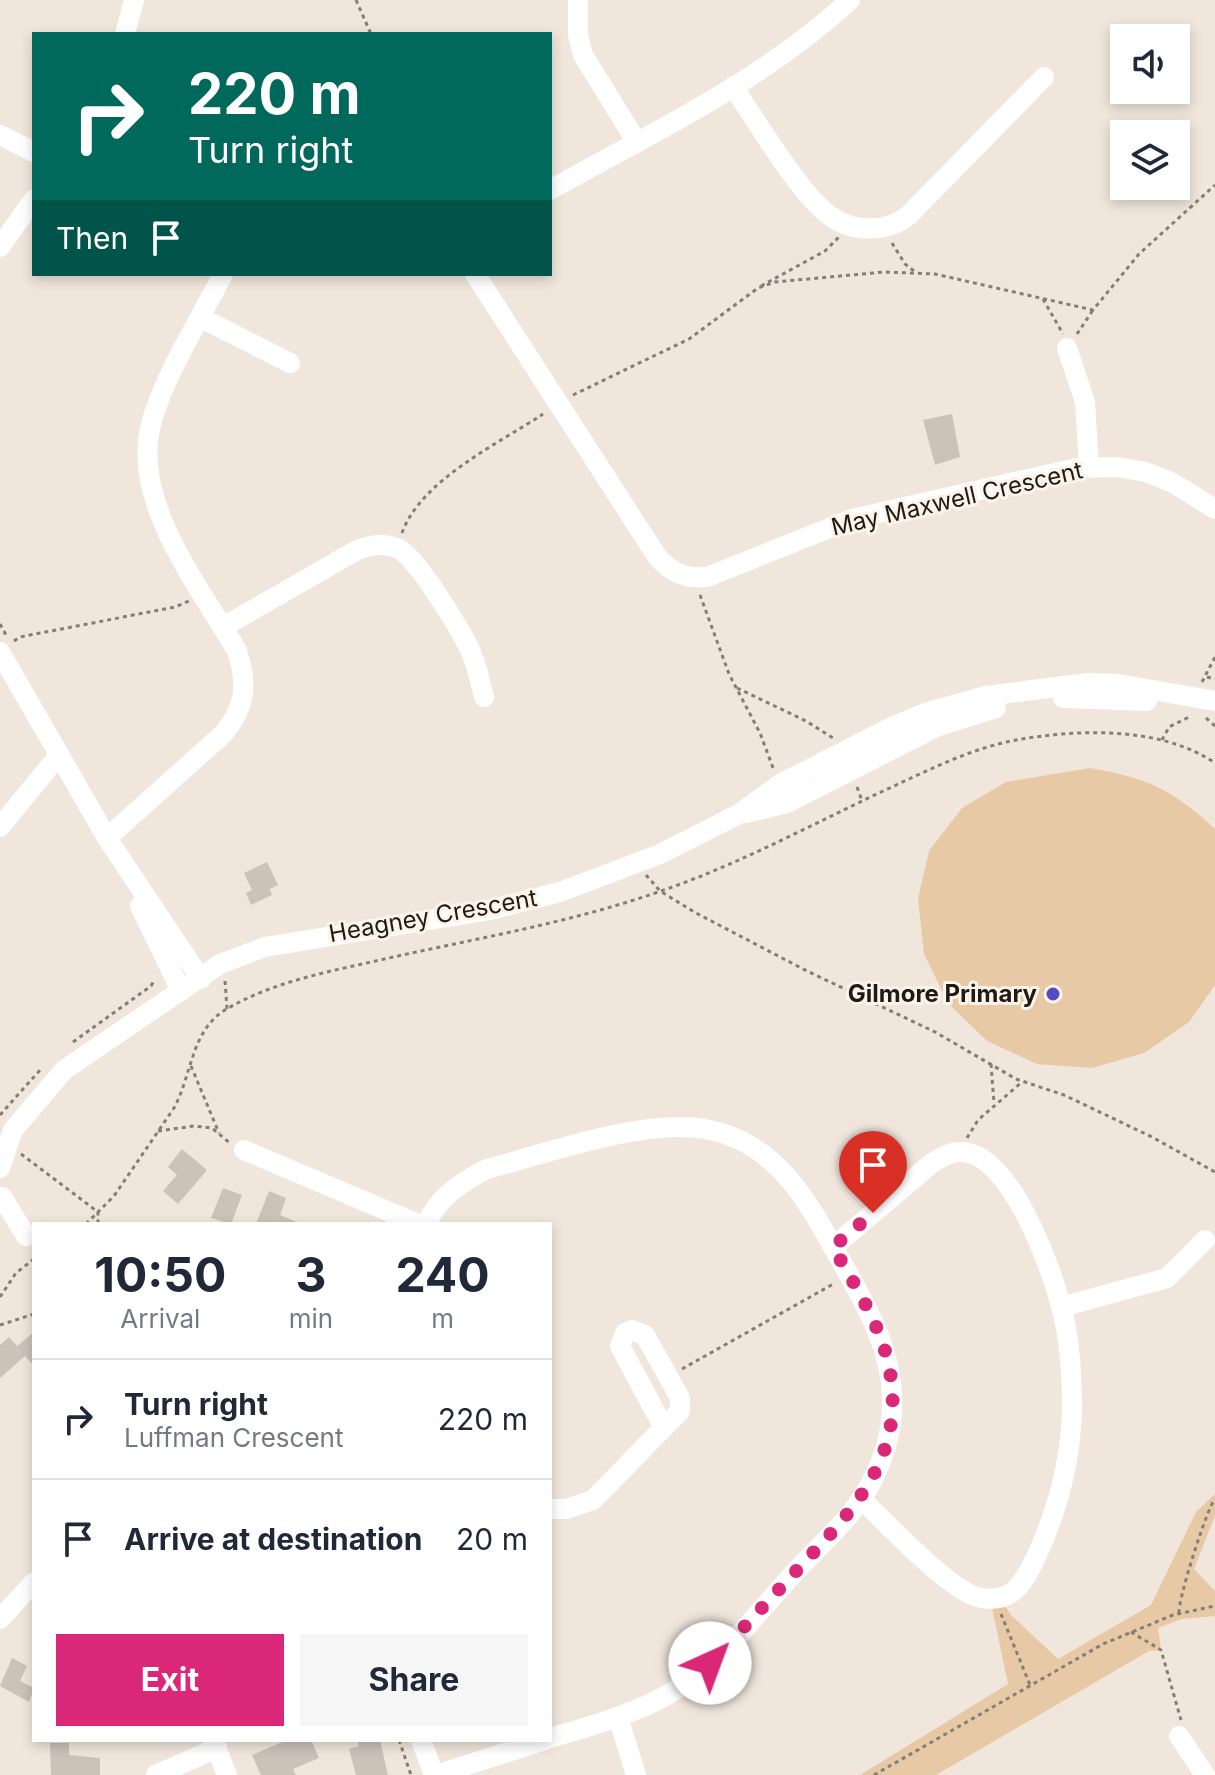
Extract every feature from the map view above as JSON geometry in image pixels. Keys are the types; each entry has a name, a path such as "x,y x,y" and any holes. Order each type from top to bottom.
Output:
{"street":[{"path":"126,32 134,0"},
{"path":"578,0 578,35 583,55 636,141"},
{"path":"552,189 794,49 850,0"},
{"path":"733,87 813,200 828,214 847,224 876,229 909,215 1044,77"},
{"path":"0,135 32,151"},
{"path":"0,247 32,202"},
{"path":"107,838 236,719 245,691 244,671 155,501 147,459 149,431 157,404 222,276"},
{"path":"476,276 658,558 666,567 695,578"},
{"path":"201,318 290,363"},
{"path":"1067,348 1085,402 1089,467"},
{"name":"May Maxwell Crescent","path":"695,578 707,577 852,519 1089,467 1117,467 1146,472 1173,483 1215,509"},
{"path":"223,627 357,550 373,544 398,548 417,565 471,651 484,697"},
{"path":"2,649 107,838 178,985"},
{"name":"Heagney Crescent","path":"0,1128 64,1070 178,985 265,947 490,910 560,892 641,862 739,814 780,784 892,727 1013,697 1088,683 1118,684 1210,713"},
{"path":"0,827 59,755"},
{"path":"107,838 208,973"},
{"name":"Heagney Crescent","path":"0,1168 13,1130 29,1103"},
{"path":"427,1222 445,1197 464,1181 487,1169 637,1130 678,1125 721,1133 761,1152 794,1182 877,1328 887,1361 892,1410 887,1442 861,1499 710,1663 668,1694 618,1717 552,1738"},
{"path":"244,1150 413,1222"},
{"path":"833,1247 932,1163 950,1153 962,1152 987,1160 1010,1189 1041,1247 1061,1307 1070,1359 1072,1410 1062,1485 1047,1532 1023,1583 1014,1592 996,1599 979,1598 957,1588 861,1499"},
{"path":"1,1200 31,1239"},
{"path":"0,1232 31,1239"},
{"path":"1061,1307 1167,1278 1205,1240"},
{"path":"552,1509 566,1509 593,1500 664,1428 682,1405 645,1335 632,1330 625,1333 620,1341 622,1351 664,1428"},
{"path":"0,1619 32,1584"},
{"path":"618,1717 636,1775"},
{"path":"1181,1739 1205,1775"},
{"path":"422,1742 435,1775 539,1742"},
{"path":"156,1775 215,1744 227,1775"}],"path":[{"path":"356,0 370,32"},
{"path":"1067,348 1093,310 1148,244 1215,185"},
{"path":"398,548 412,513 431,490 591,384 689,339 758,288 825,251 847,224"},
{"path":"887,226 897,254 918,273"},
{"path":"758,288 804,279 918,273 952,277 1093,310"},
{"path":"1040,297 1053,313 1067,348"},
{"path":"695,578 729,674 760,733 775,775"},
{"path":"2,649 19,637 175,607 204,594"},
{"path":"0,624 2,649"},
{"path":"2,649 19,637"},
{"path":"1196,686 1207,677 1215,657"},
{"path":"1207,677 1215,679"},
{"path":"737,688 806,721 836,742"},
{"path":"1162,740 1169,727 1210,713"},
{"path":"88,1222 114,1196 182,1093 204,1027 227,1009 257,994 300,979 580,914 660,891 750,854 979,749 1047,736 1097,734 1162,740 1193,750 1215,763"},
{"path":"641,862 647,876 660,891 807,971 906,1017 1022,1082 1064,1095 1152,1137 1215,1172"},
{"path":"208,973 227,1009"},
{"path":"991,1064 994,1105"},
{"path":"191,1066 225,1142 244,1150"},
{"path":"962,1152 973,1127 1022,1082"},
{"path":"158,1131 194,1126 212,1128 220,1134"},
{"path":"22,1155 98,1212"},
{"path":"98,1212 98,1222"},
{"path":"0,1297 16,1273 32,1261"},
{"path":"667,1374 685,1368 849,1275"},
{"path":"0,1325 32,1315"},
{"path":"1179,1613 1181,1592 1203,1532 1206,1511 1215,1499"},
{"path":"996,1599 1030,1685"},
{"path":"874,1775 1075,1659 1179,1613 1215,1606"},
{"path":"1131,1632 1161,1650 1189,1739 1181,1739"},
{"path":"400,1742 411,1775"}],"shaded area":[{"name":"Gilmore Primary","path":"1090,768 1128,776 1158,787 1215,829 1215,985 1189,1022 1144,1053 1092,1068 1037,1064 987,1041 948,1003 924,954 918,899 929,851 962,808 1006,782"},
{"path":"1215,1494 1215,1516 1194,1569 1215,1591 1215,1616 1181,1619 1158,1628 1161,1650 1149,1651 936,1775 860,1775 1008,1684 991,1603 1002,1602 1012,1616 1058,1659 1151,1605 1196,1512"}],"building":[{"path":"952,414 960,457 935,465 923,420"},
{"path":"267,862 278,885 270,889 272,895 251,905 246,893 252,890 244,873"},
{"path":"182,1149 207,1170 178,1204 163,1191 177,1175 168,1167"},
{"path":"223,1188 242,1195 232,1222 211,1218"},
{"path":"269,1191 286,1198 280,1215 296,1222 257,1222"},
{"path":"32,1334 32,1364 25,1356 0,1378 0,1345 9,1337 17,1346"},
{"path":"12,1658 27,1666 20,1681 32,1687 29,1702 0,1686"},
{"path":"282,1742 312,1742 319,1758 293,1769 296,1775 261,1775 252,1755"},
{"path":"358,1742 380,1742 388,1775 356,1775 349,1749 359,1746"},
{"path":"50,1743 69,1743 69,1755 100,1758 100,1775 51,1775"}],"place":[{"name":"Gilmore Primary","path":"1053,994"}],"route":[{"path":"710,1663 845,1519 870,1485 883,1457 892,1410 887,1361 870,1312 833,1247 873,1213"}]}
